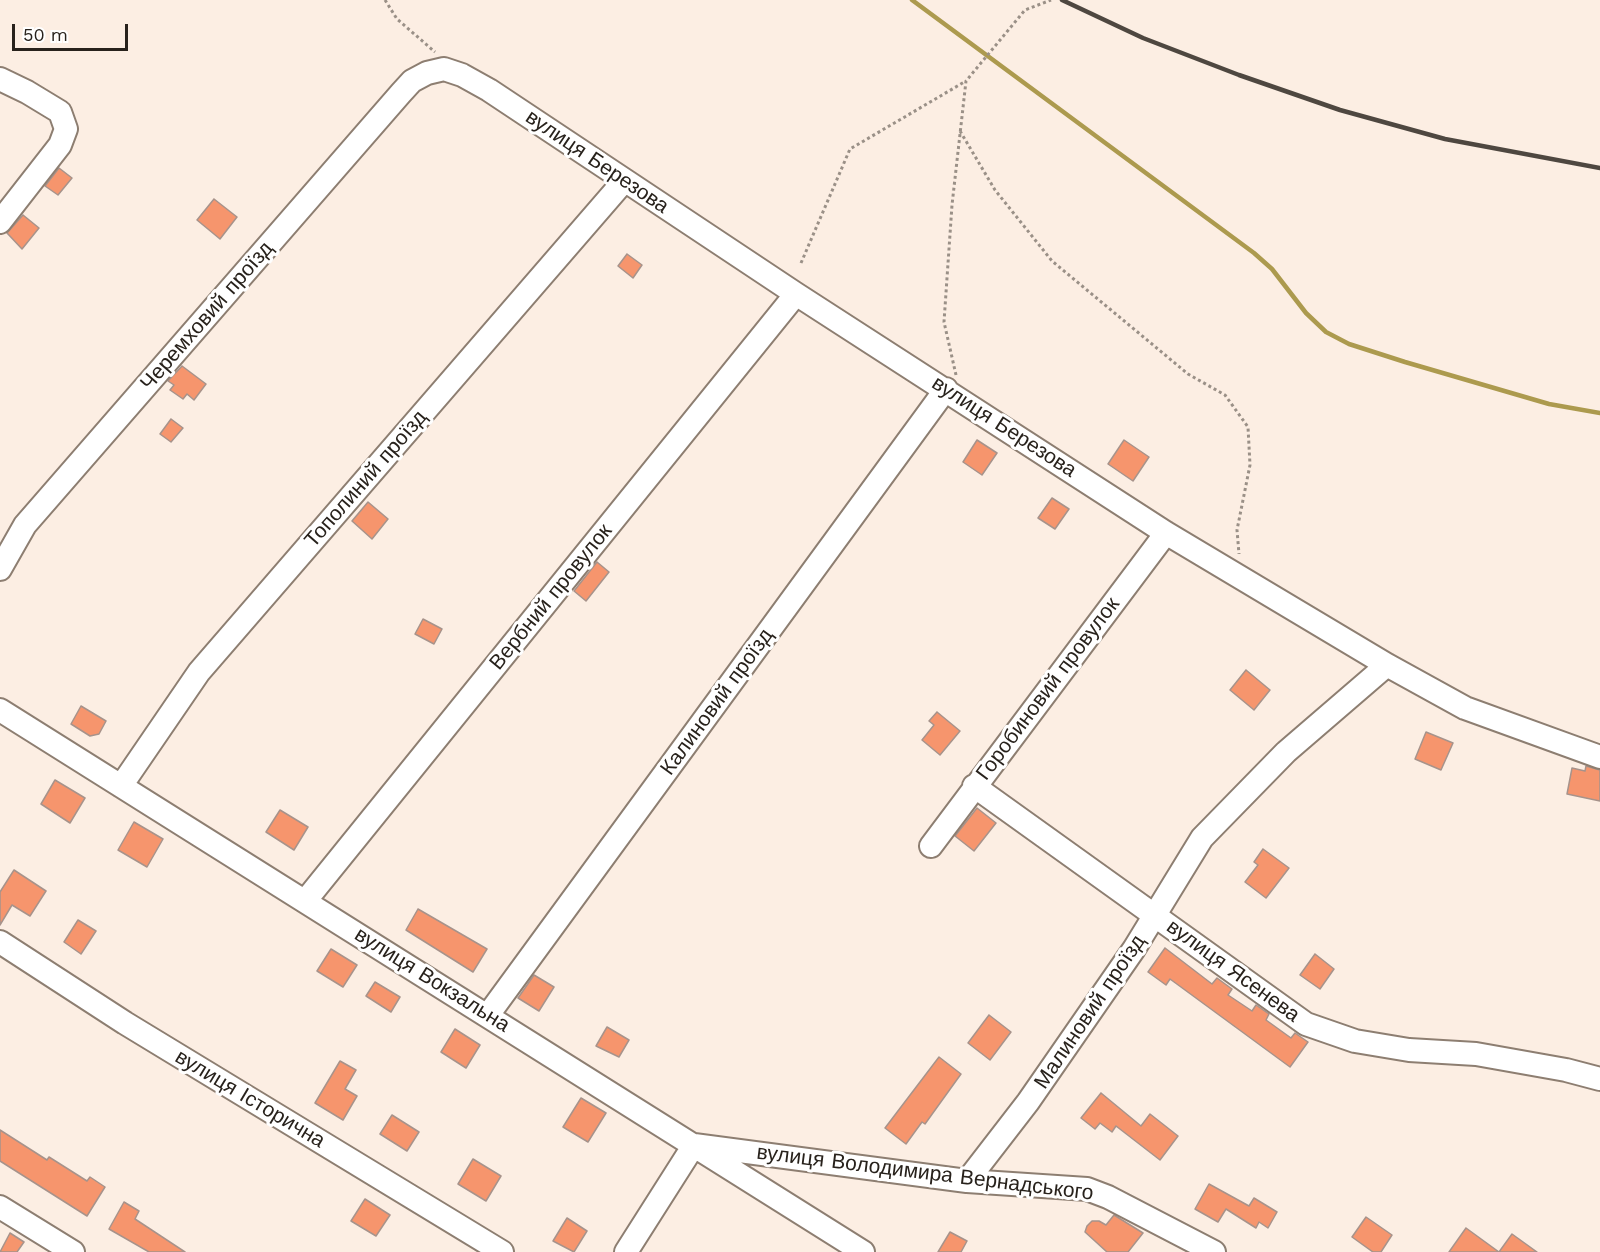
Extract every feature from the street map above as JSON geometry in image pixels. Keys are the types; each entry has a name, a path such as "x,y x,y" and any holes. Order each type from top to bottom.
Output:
{"street":[{"name":"вулиця Березова","path":"427,73 444,69 462,75 1166,533 1387,664 1465,708 1600,757"},
{"name":"Черемховий проїзд","path":"0,569 26,525 401,93 412,81 427,73"},
{"path":"0,79 60,112 66,129 60,146 0,222"},
{"name":"Тополиний проїзд","path":"121,786 199,672 624,181"},
{"name":"Вербний провулок","path":"306,900 796,294"},
{"name":"Калиновий проїзд","path":"488,1015 954,394"},
{"name":"Горобиновий провулок","path":"931,846 1166,533"},
{"name":"Малиновий проїзд","path":"967,1181 1028,1102 1155,915 1202,838 1286,752 1387,664"},
{"name":"вулиця Вокзальна","path":"0,710 306,900 863,1252"},
{"name":"вулиця Ясенева","path":"974,786 1284,1010 1328,1033 1409,1050 1476,1054 1566,1070 1600,1079"},
{"name":"вулиця Історична","path":"0,942 125,1023 502,1252"},
{"path":"626,1252 694,1145"},
{"name":"вулиця Володимира Вернадського","path":"694,1145 967,1181 1087,1189 1108,1197 1214,1252"},
{"path":"0,1207 73,1252"}],"path":[{"path":"385,0 397,20 462,75"},
{"path":"801,263 850,149 966,81 1025,10 1051,0"},
{"path":"954,394 944,322 966,81"},
{"path":"960,131 995,190 1052,261 1188,374 1225,395 1248,427 1250,465 1237,530 1242,579"}],"building":[{"path":"59,168 72,178 58,195 45,186"},
{"path":"214,199 237,217 220,239 197,220"},
{"path":"23,215 39,228 22,249 7,233"},
{"path":"627,254 642,265 633,278 618,266"},
{"path":"182,366 206,384 194,400 187,394 183,399 170,390 174,385 168,381"},
{"path":"171,419 183,428 171,442 160,434"},
{"path":"977,440 997,453 982,475 963,462"},
{"path":"1124,440 1149,457 1133,481 1108,464"},
{"path":"1052,498 1069,509 1055,529 1038,518"},
{"path":"368,502 388,519 372,539 352,521"},
{"path":"597,562 609,572 586,601 574,591"},
{"path":"423,619 442,629 434,644 415,634"},
{"path":"1246,670 1270,690 1254,710 1230,690"},
{"path":"81,706 106,721 99,734 90,736 71,724"},
{"path":"937,712 960,731 940,755 922,740 934,725 929,721"},
{"path":"1426,732 1453,743 1441,770 1415,759"},
{"path":"1586,766 1600,770 1600,801 1567,794 1572,768 1585,771"},
{"path":"55,780 85,798 70,823 41,804"},
{"path":"977,808 996,823 974,851 955,836"},
{"path":"280,810 308,827 294,850 266,832"},
{"path":"134,822 163,839 147,867 118,850"},
{"path":"1263,849 1289,868 1266,898 1245,882 1258,865 1254,862"},
{"path":"14,870 46,891 30,916 12,905 0,925 0,892"},
{"path":"418,909 487,949 473,972 406,930"},
{"path":"78,920 96,931 81,954 64,942"},
{"path":"1165,948 1212,984 1217,978 1232,989 1228,995 1252,1011 1256,1005 1269,1014 1266,1020 1291,1038 1295,1033 1308,1042 1290,1067 1170,979 1166,985 1148,972"},
{"path":"331,949 357,965 343,987 317,971"},
{"path":"1315,954 1334,969 1320,989 1300,975"},
{"path":"534,975 554,987 539,1011 518,998"},
{"path":"375,982 400,997 391,1012 366,996"},
{"path":"989,1015 1011,1032 990,1060 968,1043"},
{"path":"607,1027 629,1040 619,1057 596,1046"},
{"path":"455,1029 480,1045 466,1068 441,1052"},
{"path":"939,1057 961,1074 925,1124 922,1122 906,1144 885,1128"},
{"path":"340,1061 356,1070 345,1089 357,1096 343,1120 315,1103"},
{"path":"1101,1093 1141,1126 1150,1114 1178,1136 1160,1160 1116,1126 1112,1132 1100,1123 1095,1129 1081,1118"},
{"path":"581,1098 606,1113 588,1142 563,1127"},
{"path":"392,1115 419,1132 407,1151 380,1134"},
{"path":"0,1130 47,1160 49,1157 87,1181 90,1177 105,1187 87,1216 0,1161"},
{"path":"473,1159 501,1176 486,1201 458,1184"},
{"path":"1209,1184 1249,1206 1254,1198 1277,1212 1268,1228 1259,1222 1256,1228 1226,1209 1218,1222 1195,1209"},
{"path":"365,1199 390,1215 376,1236 351,1221"},
{"path":"124,1202 139,1211 135,1219 185,1252 149,1252 109,1229"},
{"path":"1114,1215 1143,1233 1128,1252 1107,1252 1085,1232 1092,1221 1099,1221 1106,1225"},
{"path":"1366,1217 1392,1235 1381,1252 1373,1252 1352,1237"},
{"path":"567,1218 587,1231 574,1252 553,1241"},
{"path":"1466,1228 1499,1252 1449,1252"},
{"path":"950,1232 967,1241 961,1252 938,1252"},
{"path":"10,1233 24,1242 17,1252 0,1252"},
{"path":"1512,1234 1537,1252 1499,1252"}],"waterway":[{"path":"912,0 1254,253 1272,269 1306,313 1326,332 1349,344 1405,362 1549,404 1600,413"}],"railway":[{"path":"1062,0 1143,38 1340,110 1445,139 1600,168"}]}
